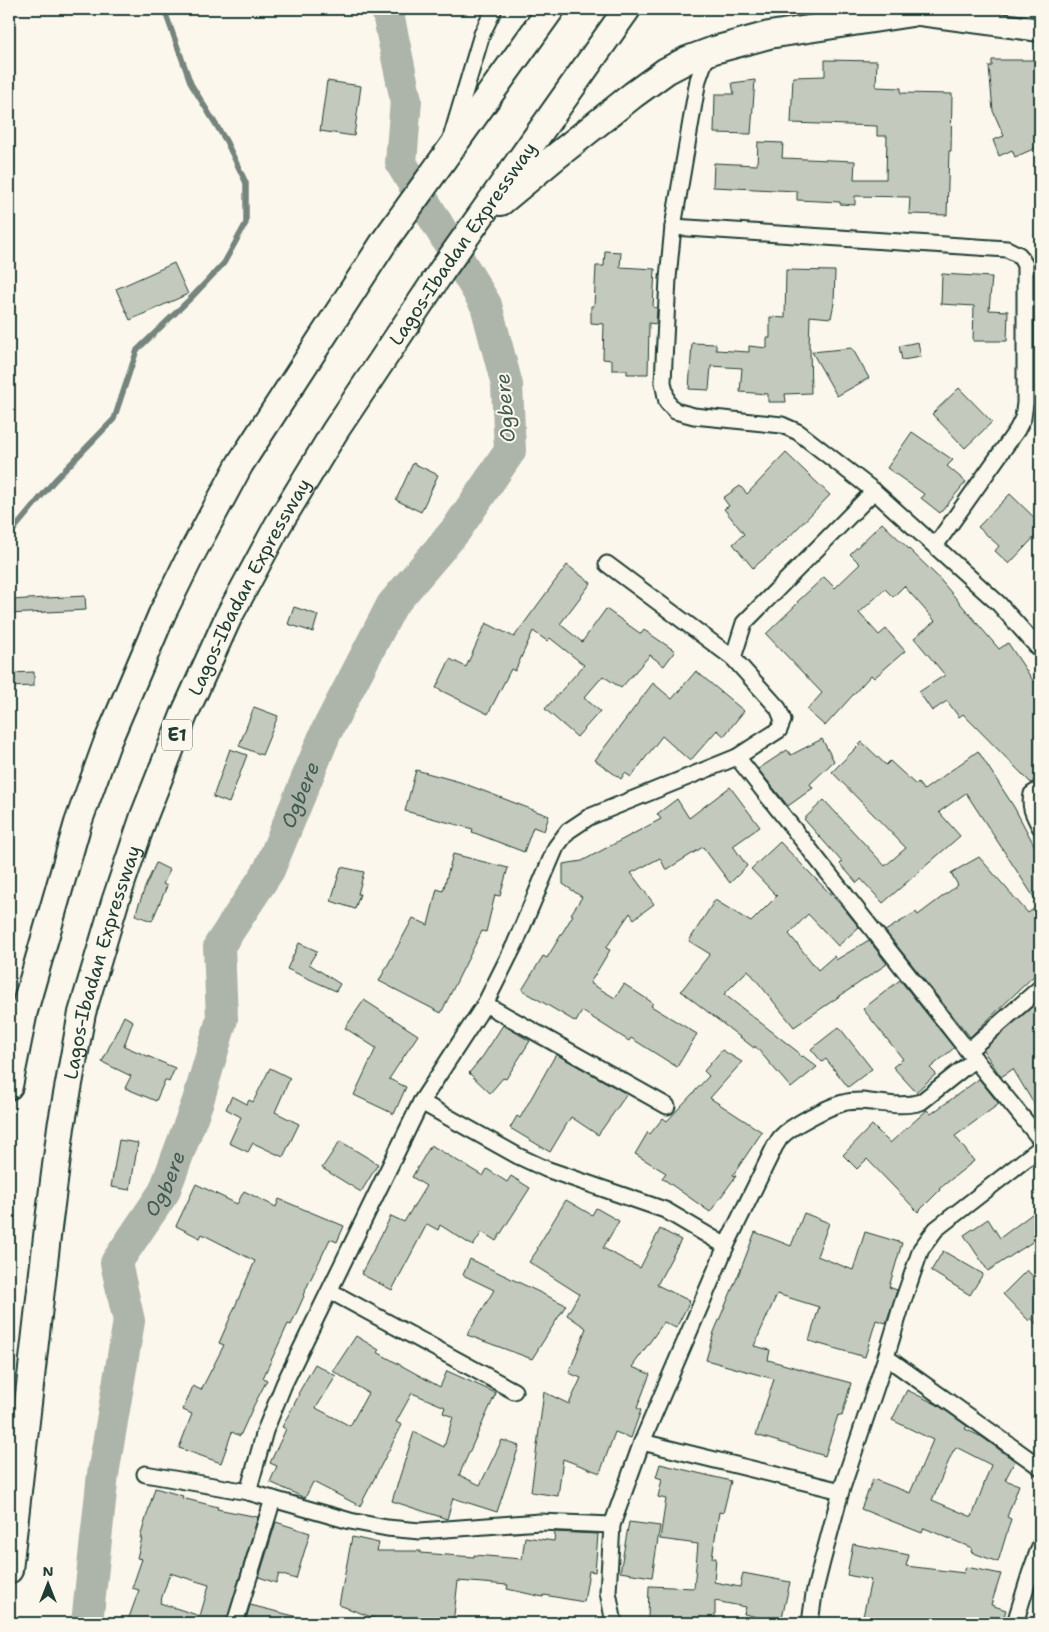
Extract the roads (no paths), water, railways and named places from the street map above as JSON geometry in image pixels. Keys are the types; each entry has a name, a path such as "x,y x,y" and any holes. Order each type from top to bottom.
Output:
{"highway":[{"path":"9,1086 24,1011 78,823 107,743 162,614 191,555 240,464 386,239 551,9"},
{"name":"Lagos-Ibadan Expressway","path":"9,1570 61,1127 82,1013 144,816 184,715 228,618 278,525 340,423 442,269 627,9"},
{"path":"472,227 554,158 660,76 687,60 714,50 769,36 906,11"}],"main road":[{"path":"906,11 1040,30"}],"street":[{"path":"444,159 482,34 494,9"},
{"path":"714,50 704,62 698,80 673,227 668,278 663,382 667,402 675,411 694,416 782,425 798,432 874,491 999,604 1040,650"},
{"path":"673,227 1007,249 1019,255 1025,265 1023,418 1018,430 935,546"},
{"path":"733,658 744,623 874,491"},
{"path":"248,1492 265,1431 284,1384 421,1102 484,1004 515,944 556,847 568,831 589,817 737,757 779,730 783,720 778,708 733,658 607,564"},
{"path":"737,757 971,1055 1040,1139"},
{"path":"1040,789 1032,794 1030,803 1032,812 1040,827"},
{"path":"614,1623 608,1592 612,1525 642,1442 726,1246 781,1136 833,1106 845,1102 861,1101 899,1106 921,1102 1040,988"},
{"path":"484,1004 667,1106"},
{"path":"421,1102 518,1156 546,1168 665,1210 726,1246"},
{"path":"810,1623 814,1594 841,1491 921,1249 936,1229 1040,1148"},
{"path":"330,1291 514,1391"},
{"path":"886,1357 1040,1467"},
{"path":"642,1442 841,1491"},
{"path":"145,1474 248,1492 350,1521 404,1530 420,1531 540,1522 612,1525"},
{"path":"235,1623 272,1499"},
{"path":"1015,1623 1040,1546"}],"waterway":[{"path":"9,531 15,528 54,481 114,419 137,350 224,263 246,223 246,183 226,141 191,84 164,9"},
{"name":"Ogbere","path":"87,1623 103,1474 129,1321 116,1263 164,1192 198,1101 222,1019 219,946 269,870 326,732 392,605 456,530 510,451 507,385 486,305 401,163 406,100 387,9"}]}
